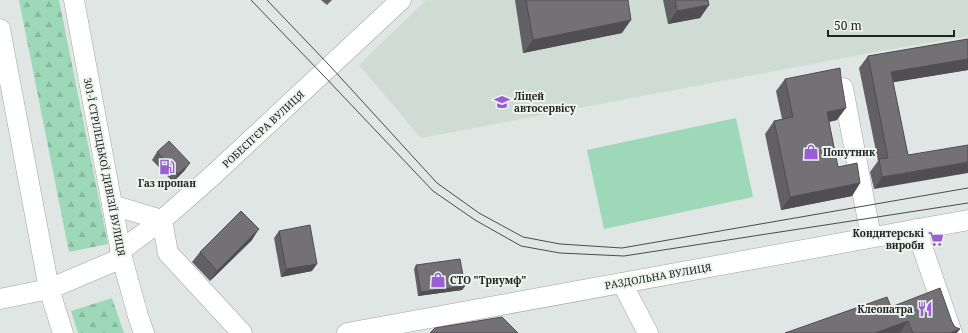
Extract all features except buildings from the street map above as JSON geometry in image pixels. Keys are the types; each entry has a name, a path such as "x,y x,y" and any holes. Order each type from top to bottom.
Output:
{"street":[{"name":"301-Ї СТРІЛЕЦЬКОЇ ДИВІЗІЇ ВУЛИЦЯ","path":"74,0 121,255 144,333"},
{"name":"РОБЕСП’ЄРА ВУЛИЦЯ","path":"0,299 49,289 121,255 211,177 401,0"},
{"path":"0,29 49,289 63,333"},
{"path":"843,88 871,237"},
{"path":"112,205 162,220 168,254 242,333"},
{"name":"РАЗДОЛЬНА ВУЛИЦЯ","path":"347,333 968,220"},
{"path":"916,229 952,333"},
{"path":"622,283 648,333"}],"shaded area":[{"name":"Ліцей автосервісу","path":"426,0 968,0 968,36 875,52 421,138 359,65"}],"green space":[{"path":"19,0 59,0 108,244 69,252"},
{"path":"736,118 753,197 604,229 587,150"},
{"path":"112,298 124,333 78,333 71,311"}],"tram line":[{"path":"251,0 433,191 475,220 521,246 560,253 624,256 968,203"},
{"path":"267,0 330,66 437,183 479,213 523,237 560,244 622,248 968,188"}],"place":[{"name":"Ліцей автосервісу","path":"502,102"},
{"name":"Попутник","path":"811,152"},
{"name":"Газ пропан","path":"167,167"},
{"name":"Кондитерські вироби","path":"936,239"},
{"name":"СТО \"Триумф\"","path":"438,280"},
{"name":"Клеопатра","path":"925,309"}]}
